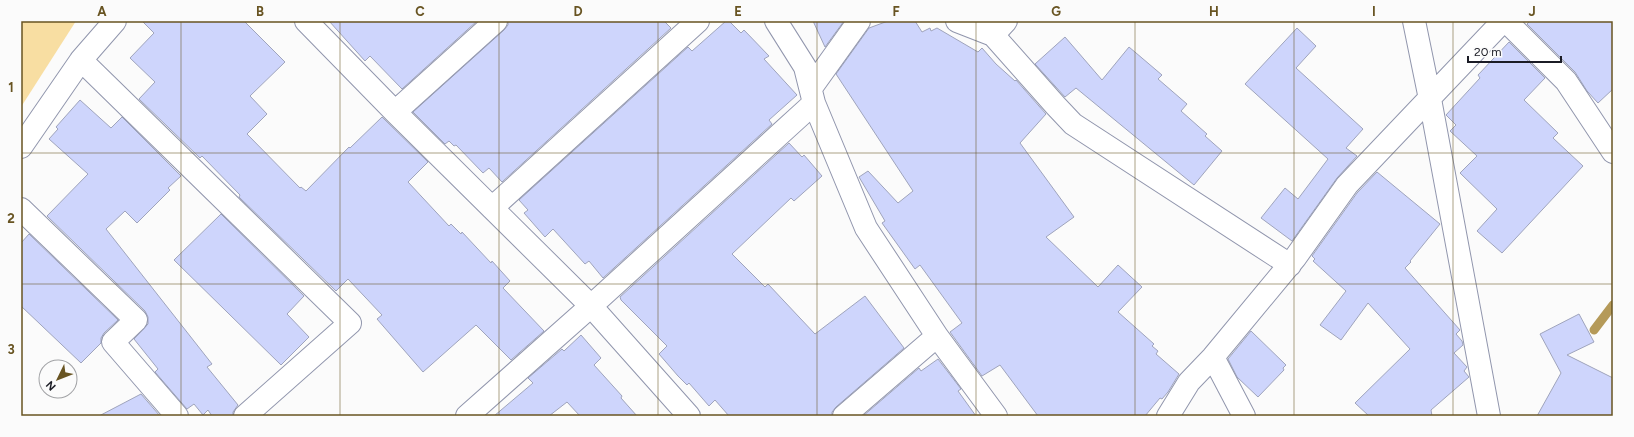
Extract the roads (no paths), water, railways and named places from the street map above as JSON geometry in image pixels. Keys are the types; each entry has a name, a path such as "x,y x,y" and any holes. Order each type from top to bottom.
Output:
{"street":[{"path":"21,147 81,60 115,21"},
{"path":"306,21 395,112 591,306 689,416"},
{"path":"395,112 496,21"},
{"path":"492,208 698,21"},
{"path":"776,21 805,66 812,95 866,228 937,336 996,416"},
{"path":"467,416 591,306 812,95 859,21"},
{"path":"957,21 1000,28 1056,106 1073,124 1290,265"},
{"path":"1414,21 1489,416"},
{"path":"1168,416 1189,382 1213,357 1290,265 1347,185 1505,21 1566,81 1613,152"},
{"path":"81,60 350,323 246,416"},
{"path":"21,209 136,320 113,342 177,416"},
{"path":"844,416 937,336"},
{"path":"1213,357 1244,416"}],"waterway":[{"path":"1594,330 1613,305"}]}
